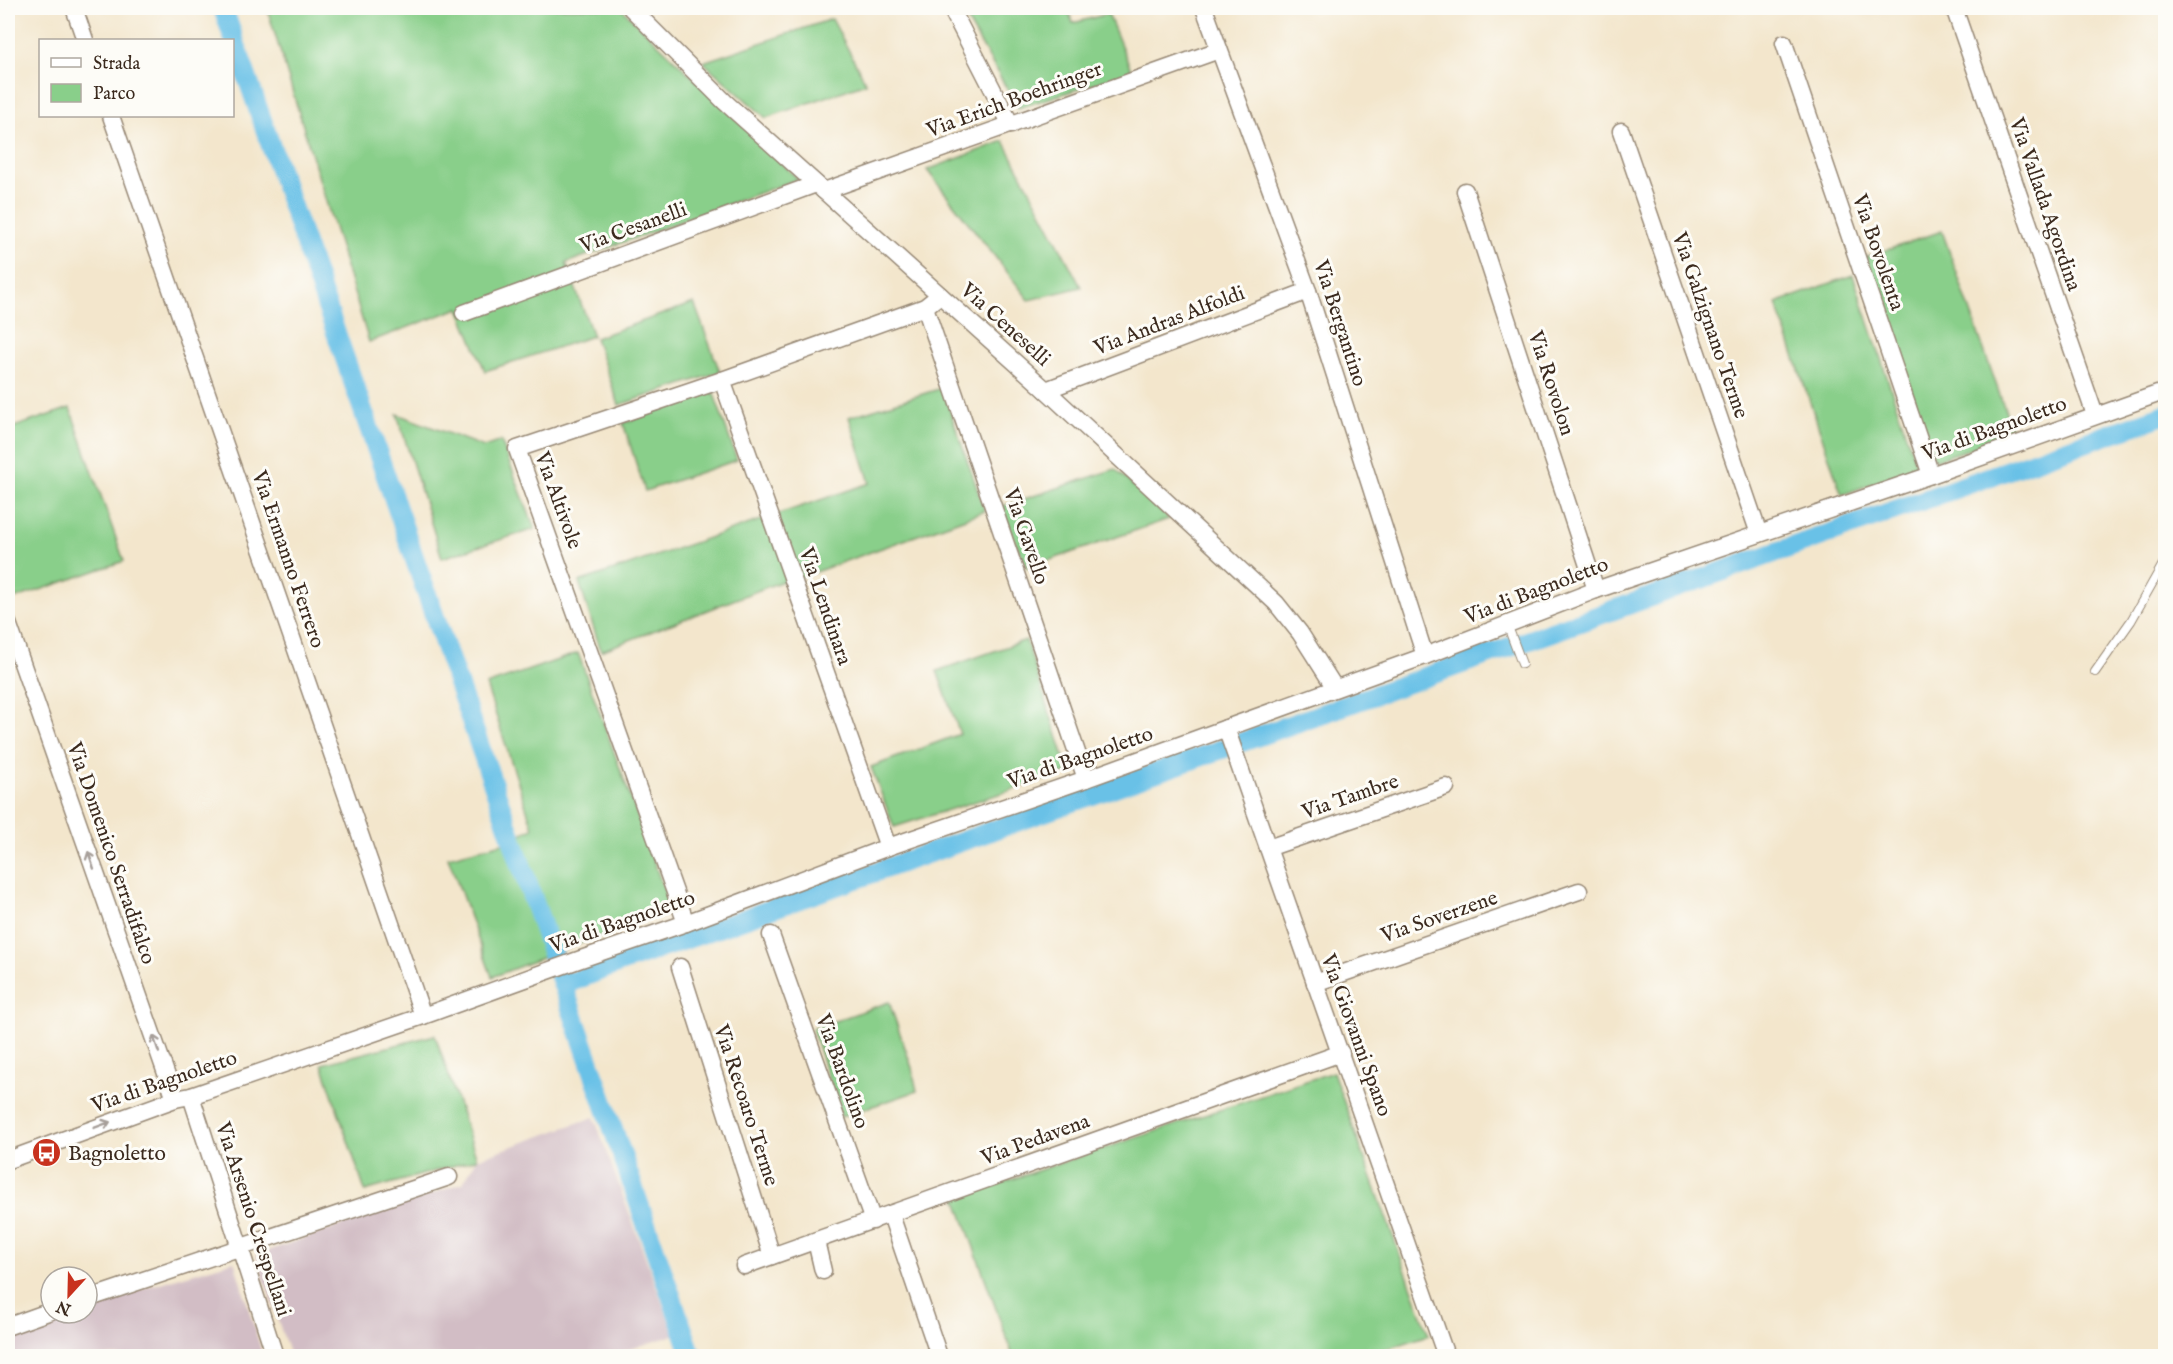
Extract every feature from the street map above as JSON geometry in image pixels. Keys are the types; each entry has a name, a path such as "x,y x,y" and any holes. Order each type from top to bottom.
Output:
{"street":[{"path":"74,8 85,39"},
{"name":"Via Ceneselli","path":"631,8 710,88 1046,390 1276,603 1300,633 1335,688"},
{"path":"951,8 1011,124"},
{"name":"Via Bergantino","path":"1204,8 1308,291 1425,656"},
{"name":"Via Vallada Agordina","path":"1954,8 2095,415"},
{"name":"Via Bovolenta","path":"1784,43 1931,475"},
{"name":"Via Erich Boehringer","path":"820,187 1011,124 1219,50"},
{"name":"Via Ermanno Ferrero","path":"111,117 423,1016"},
{"name":"Via Galzignano Terme","path":"1621,131 1759,534"},
{"name":"Via Cesanelli","path":"464,313 820,187"},
{"name":"Via Rovolon","path":"1465,191 1596,590"},
{"name":"Via Andras Alfoldi","path":"1046,390 1308,291"},
{"name":"Via Altivole","path":"686,923 517,449 722,380 925,307 940,295"},
{"name":"Via Gavello","path":"925,307 1086,779"},
{"name":"Via Lendinara","path":"722,380 888,847"},
{"name":"Via di Bagnoletto","path":"8,1160 686,923 888,847 1228,733 1335,688 1425,656 1509,631 1596,590 1931,475 2166,391"},
{"name":"Via Domenico Serradifalco","path":"8,623 183,1098"},
{"name":"Via Giovanni Spano","path":"1228,733 1446,1356"},
{"name":"Via Tambre","path":"1268,848 1446,787"},
{"name":"Via Soverzene","path":"1315,983 1578,891"},
{"name":"Via Bardolino","path":"771,935 873,1221"},
{"name":"Via Recoaro Terme","path":"680,967 771,1256"},
{"name":"Via Pedavena","path":"744,1266 1341,1053"},
{"name":"Via Arsenio Crespellani","path":"183,1098 240,1248 275,1356"},
{"path":"99,1295 449,1177"},
{"path":"891,1215 939,1356"},
{"path":"816,1241 823,1271"},
{"path":"9,1326 39,1315"}],"lane":[{"path":"2095,672 2146,597 2166,559"},
{"path":"1509,631 1522,664"}],"shaded area":[{"path":"594,1117 674,1335 608,1356 290,1356 256,1255 463,1183 477,1159"},
{"path":"234,1261 263,1356 8,1356 8,1329 39,1320 39,1325 99,1325 99,1301"}],"green space":[{"path":"267,8 621,8 798,179 566,263 593,336 485,371 459,308 369,342"},
{"path":"960,8 1067,8 1073,23 1108,14 1132,72 1018,108"},
{"path":"832,19 866,83 766,118 703,62"},
{"path":"1004,141 1081,287 1029,300 927,170"},
{"path":"1942,231 2014,435 1935,460 1864,258"},
{"path":"1853,275 1917,467 1842,495 1776,303"},
{"path":"694,303 720,372 619,405 595,338"},
{"path":"942,388 985,511 804,576 780,582 601,651 579,582 870,483 849,417"},
{"path":"713,391 737,460 645,491 623,423"},
{"path":"70,408 124,561 11,600 8,590 8,429"},
{"path":"397,414 484,447 501,441 535,529 442,558"},
{"path":"1115,469 1169,519 1027,568 1000,507"},
{"path":"1026,640 1069,772 894,827 871,767 960,734 937,671"},
{"path":"578,653 671,909 492,977 448,857 503,843 533,828 486,685"},
{"path":"889,1002 912,1068 917,1091 841,1117 812,1029"},
{"path":"435,1035 477,1159 365,1191 322,1064"},
{"path":"1333,1072 1429,1335 1365,1356 1013,1356 956,1198"}],"waterway":[{"path":"223,8 234,39"},
{"path":"234,40 692,1356"},
{"path":"563,985 622,962 2166,414"}],"place":[{"name":"Bagnoletto","path":"47,1153"}]}
